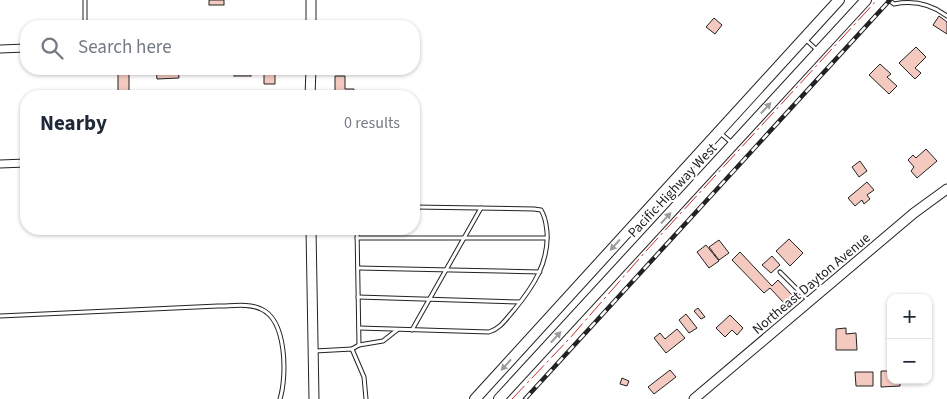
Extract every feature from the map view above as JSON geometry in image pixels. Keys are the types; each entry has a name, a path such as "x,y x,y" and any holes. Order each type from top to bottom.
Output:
{"main road":[{"name":"Pacific Highway West","path":"475,399 839,0"},
{"name":"Pacific Highway West","path":"499,399 866,0"}],"street":[{"path":"311,0 311,20"},
{"path":"0,48 20,48"},
{"path":"310,90 311,75"},
{"path":"0,164 20,163"},
{"name":"Northeast Dayton Avenue","path":"694,399 914,214 947,189"},
{"path":"311,235 314,399"}],"lane":[{"path":"85,0 85,20"},
{"path":"889,0 894,4 913,1 932,7 947,16"},
{"path":"804,38 818,52"},
{"path":"719,132 733,144"},
{"path":"359,328 489,332 500,326 521,302 540,272 546,254 547,238 545,216 541,210 420,207"},
{"path":"412,330 482,208"},
{"path":"359,345 357,238 547,238"},
{"path":"358,268 540,272"},
{"path":"780,272 809,302"},
{"path":"358,297 521,302"},
{"path":"0,316 254,306 264,310 272,317 279,331 284,370 284,386 280,399"},
{"path":"312,351 352,349 359,345 382,341 398,330"},
{"path":"352,349 364,377 366,399"}],"building":[{"path":"209,0 224,0 224,5 209,5"},
{"path":"939,16 947,22 947,34 933,25"},
{"path":"714,18 722,25 715,34 706,27"},
{"path":"916,47 926,57 915,68 921,73 915,79 899,63"},
{"path":"880,64 891,74 887,77 897,86 889,94 869,75"},
{"path":"118,75 129,75 129,90 118,90"},
{"path":"157,75 179,75 179,78 157,79"},
{"path":"234,75 251,75 251,76"},
{"path":"264,75 275,75 275,84 264,84"},
{"path":"335,76 345,76 345,89 354,89 354,90 335,90"},
{"path":"926,149 937,161 917,178 911,171 914,167 908,160 913,155 916,158"},
{"path":"860,161 867,171 859,177 852,167"},
{"path":"867,182 874,190 867,195 870,199 864,204 862,200 855,206 848,198"},
{"path":"789,239 803,253 790,266 776,251"},
{"path":"719,240 729,253 719,260 709,247"},
{"path":"706,245 719,261 709,268 697,252"},
{"path":"740,252 772,286 778,280 792,295 784,303 770,288 764,293 732,260"},
{"path":"772,256 780,265 771,273 762,265"},
{"path":"698,308 705,317 701,319 694,311"},
{"path":"686,314 697,328 689,333 679,320"},
{"path":"730,315 743,328 737,335 732,330 725,337 716,328"},
{"path":"846,328 846,334 856,333 857,350 836,350 836,329"},
{"path":"677,329 685,338 666,353 654,338 660,333 665,339"},
{"path":"670,370 676,377 654,394 648,387"},
{"path":"881,371 887,371 887,384 900,384 900,386 881,387"},
{"path":"855,372 873,372 873,386 856,386"},
{"path":"622,378 629,381 627,386 620,384"}],"railway":[{"path":"525,399 890,0"}],"power":[{"path":"512,399 570,338 646,251 877,0"}]}
